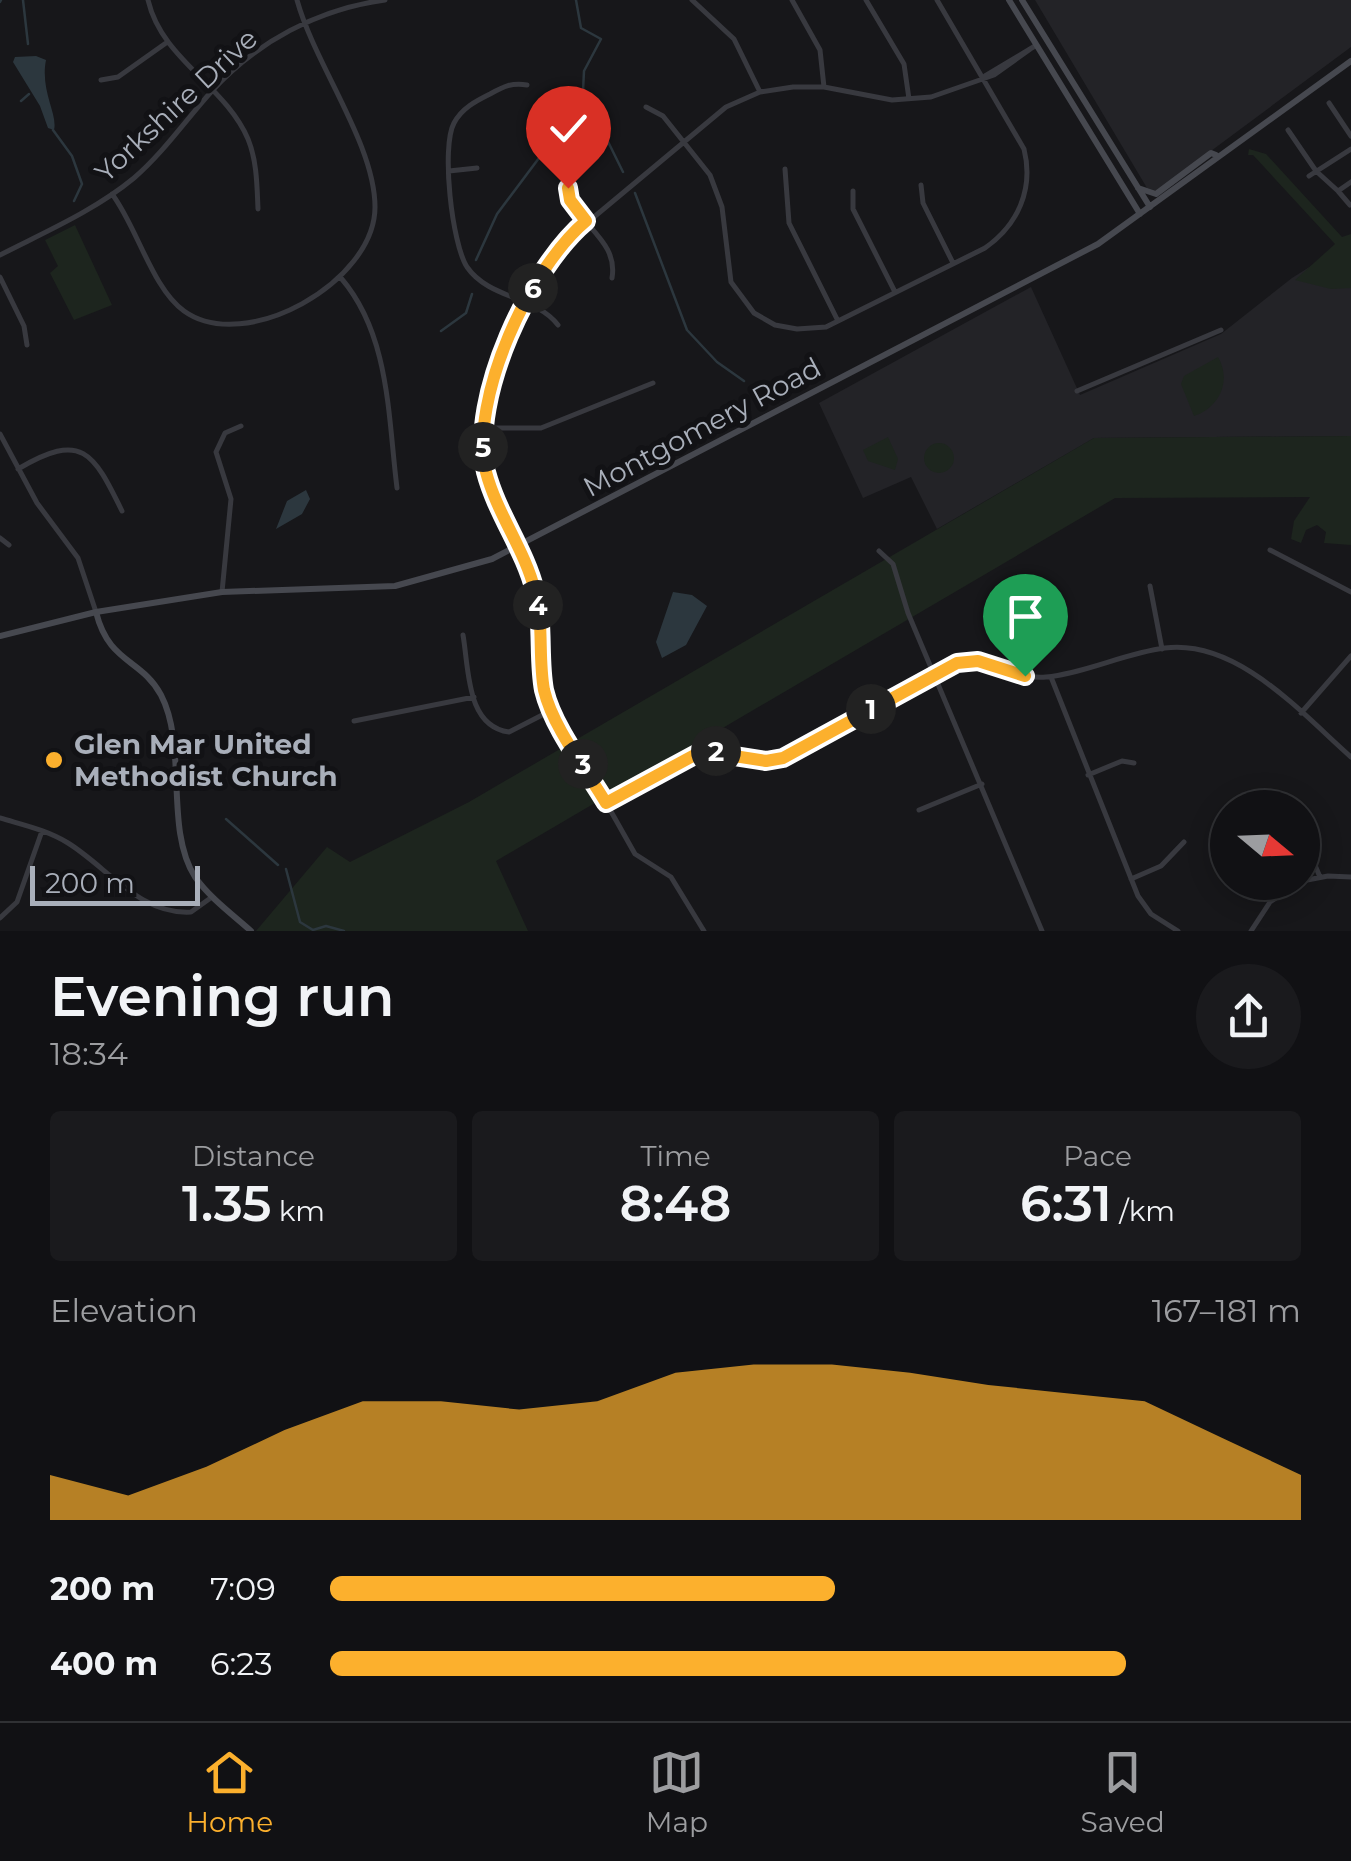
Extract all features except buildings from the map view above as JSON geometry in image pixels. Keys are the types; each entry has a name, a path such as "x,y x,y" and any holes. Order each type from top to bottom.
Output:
{"main road":[{"path":"1009,0 1026,28 1054,54 1150,207"},
{"path":"1022,0 1035,22 1044,57 1140,214"},
{"name":"Montgomery Road","path":"0,636 96,612 222,592 395,586 448,574 518,546 1080,254 1351,61"},
{"path":"1138,188 1156,194 1211,154 1217,156"},
{"path":"96,612 106,642 154,684 168,711 187,858 212,896 251,931"}],"street":[{"path":"148,0 166,43 212,91 248,140 258,209"},
{"path":"112,194 133,224 168,296 204,321 229,326 252,323 341,278 359,260 370,238 375,196 361,148 298,0"},
{"name":"Yorkshire Drive","path":"0,255 112,194 156,157 212,91 265,45 339,10 385,0"},
{"path":"692,0 734,39 760,92"},
{"path":"792,0 820,50 824,87"},
{"path":"866,0 904,64 909,100"},
{"path":"646,107 663,116 705,166 719,194 728,272 744,304 764,320 786,328 817,329 838,322 1004,234 1025,194 1024,149 937,0"},
{"path":"704,931 672,876 635,854 552,710 543,682 536,594 492,491 482,428 488,392 549,258 586,221 726,107 760,92 824,87 909,100 944,94 983,78 1009,58 1041,42"},
{"path":"101,80 118,76 166,43"},
{"path":"527,85 507,86 460,115 448,142 449,171 465,263 484,284 545,312 558,325"},
{"path":"1328,102 1351,136"},
{"path":"1288,130 1316,172 1350,205"},
{"path":"1308,176 1351,149"},
{"path":"449,171 477,168"},
{"path":"785,170 789,222 838,322"},
{"path":"1338,191 1351,182"},
{"path":"921,185 923,203 953,263"},
{"path":"568,188 570,200 609,251 612,278"},
{"path":"853,190 853,208 895,292"},
{"path":"0,277 24,326 27,345"},
{"path":"341,278 359,302 374,335 397,488"},
{"path":"1077,391 1220,330"},
{"path":"482,428 541,428 653,384"},
{"path":"222,592 231,498 216,452 225,433 241,426"},
{"path":"0,434 18,470 78,558 96,612"},
{"path":"18,470 58,449 79,450 95,460 122,511"},
{"path":"0,538 9,544"},
{"path":"1270,550 1351,592"},
{"path":"878,551 893,564 1042,931"},
{"path":"1150,586 1162,649"},
{"path":"463,635 482,719 501,731 518,730 552,710"},
{"path":"606,803 702,751 766,761 783,758 934,672 968,661 1025,676 1050,677 1162,649 1191,648 1230,663 1300,712 1351,757"},
{"path":"1300,712 1351,656"},
{"path":"1050,677 1130,879 1152,914 1178,931"},
{"path":"354,721 474,697"},
{"path":"1088,775 1122,761 1134,763"},
{"path":"919,810 982,784"},
{"path":"0,818 42,830 74,846 124,887 158,906 192,912 212,896"},
{"path":"0,918 17,902 42,830"},
{"path":"1130,879 1161,866 1184,842"},
{"path":"1320,876 1351,878"},
{"path":"1251,931 1273,900"}],"shaded area":[{"path":"1035,0 1351,0 1351,47 1157,191 1147,188"},
{"path":"36,56 46,60 45,82 54,130 48,128 40,106 13,62 15,57"},
{"path":"1249,149 1266,154 1342,237 1351,234 1351,288 1331,289 1295,280 1335,244 1253,155 1248,155"},
{"path":"75,225 112,305 74,320 50,273 58,266 45,240"},
{"path":"1351,241 1351,436 1094,438 937,529 911,477 863,498 819,403 1031,287 1080,395 1221,334 1292,278"},
{"path":"1218,357 1224,375 1221,392 1210,407 1194,416 1181,384 1184,376"},
{"path":"1351,436 1351,545 1324,543 1326,532 1317,525 1306,530 1301,543 1291,539 1294,521 1310,497 1115,498 496,861 528,931 256,931 327,847 350,862 469,802 1094,438"},
{"path":"888,437 898,459 895,470 868,461 863,450"},
{"path":"939,443 950,447 954,458 950,469 939,473 928,469 924,458 928,447"},
{"path":"306,490 310,499 302,514 276,529 287,501"},
{"path":"673,592 692,595 707,606 686,645 662,658 656,642"}],"waterway":[{"path":"23,0 28,44"},
{"path":"576,0 581,28 601,39 584,71 583,91 623,172"},
{"path":"21,101 29,94"},
{"path":"476,260 497,214 545,150 548,127 585,96"},
{"path":"53,130 72,156 82,184 74,201"},
{"path":"635,193 687,330 717,362 744,381"},
{"path":"441,331 466,313 472,294"},
{"path":"226,819 278,865"},
{"path":"286,869 300,922 313,930 326,926 344,931"}],"place":[{"name":"Glen Mar United Methodist Church","path":"54,760"}],"route":[{"path":"568,188 570,200 586,221 549,258 534,285 488,392 483,448 492,491 536,594 547,698 606,803 702,751 729,752 766,761 783,758 934,672 957,663 978,661 1025,676"}]}
